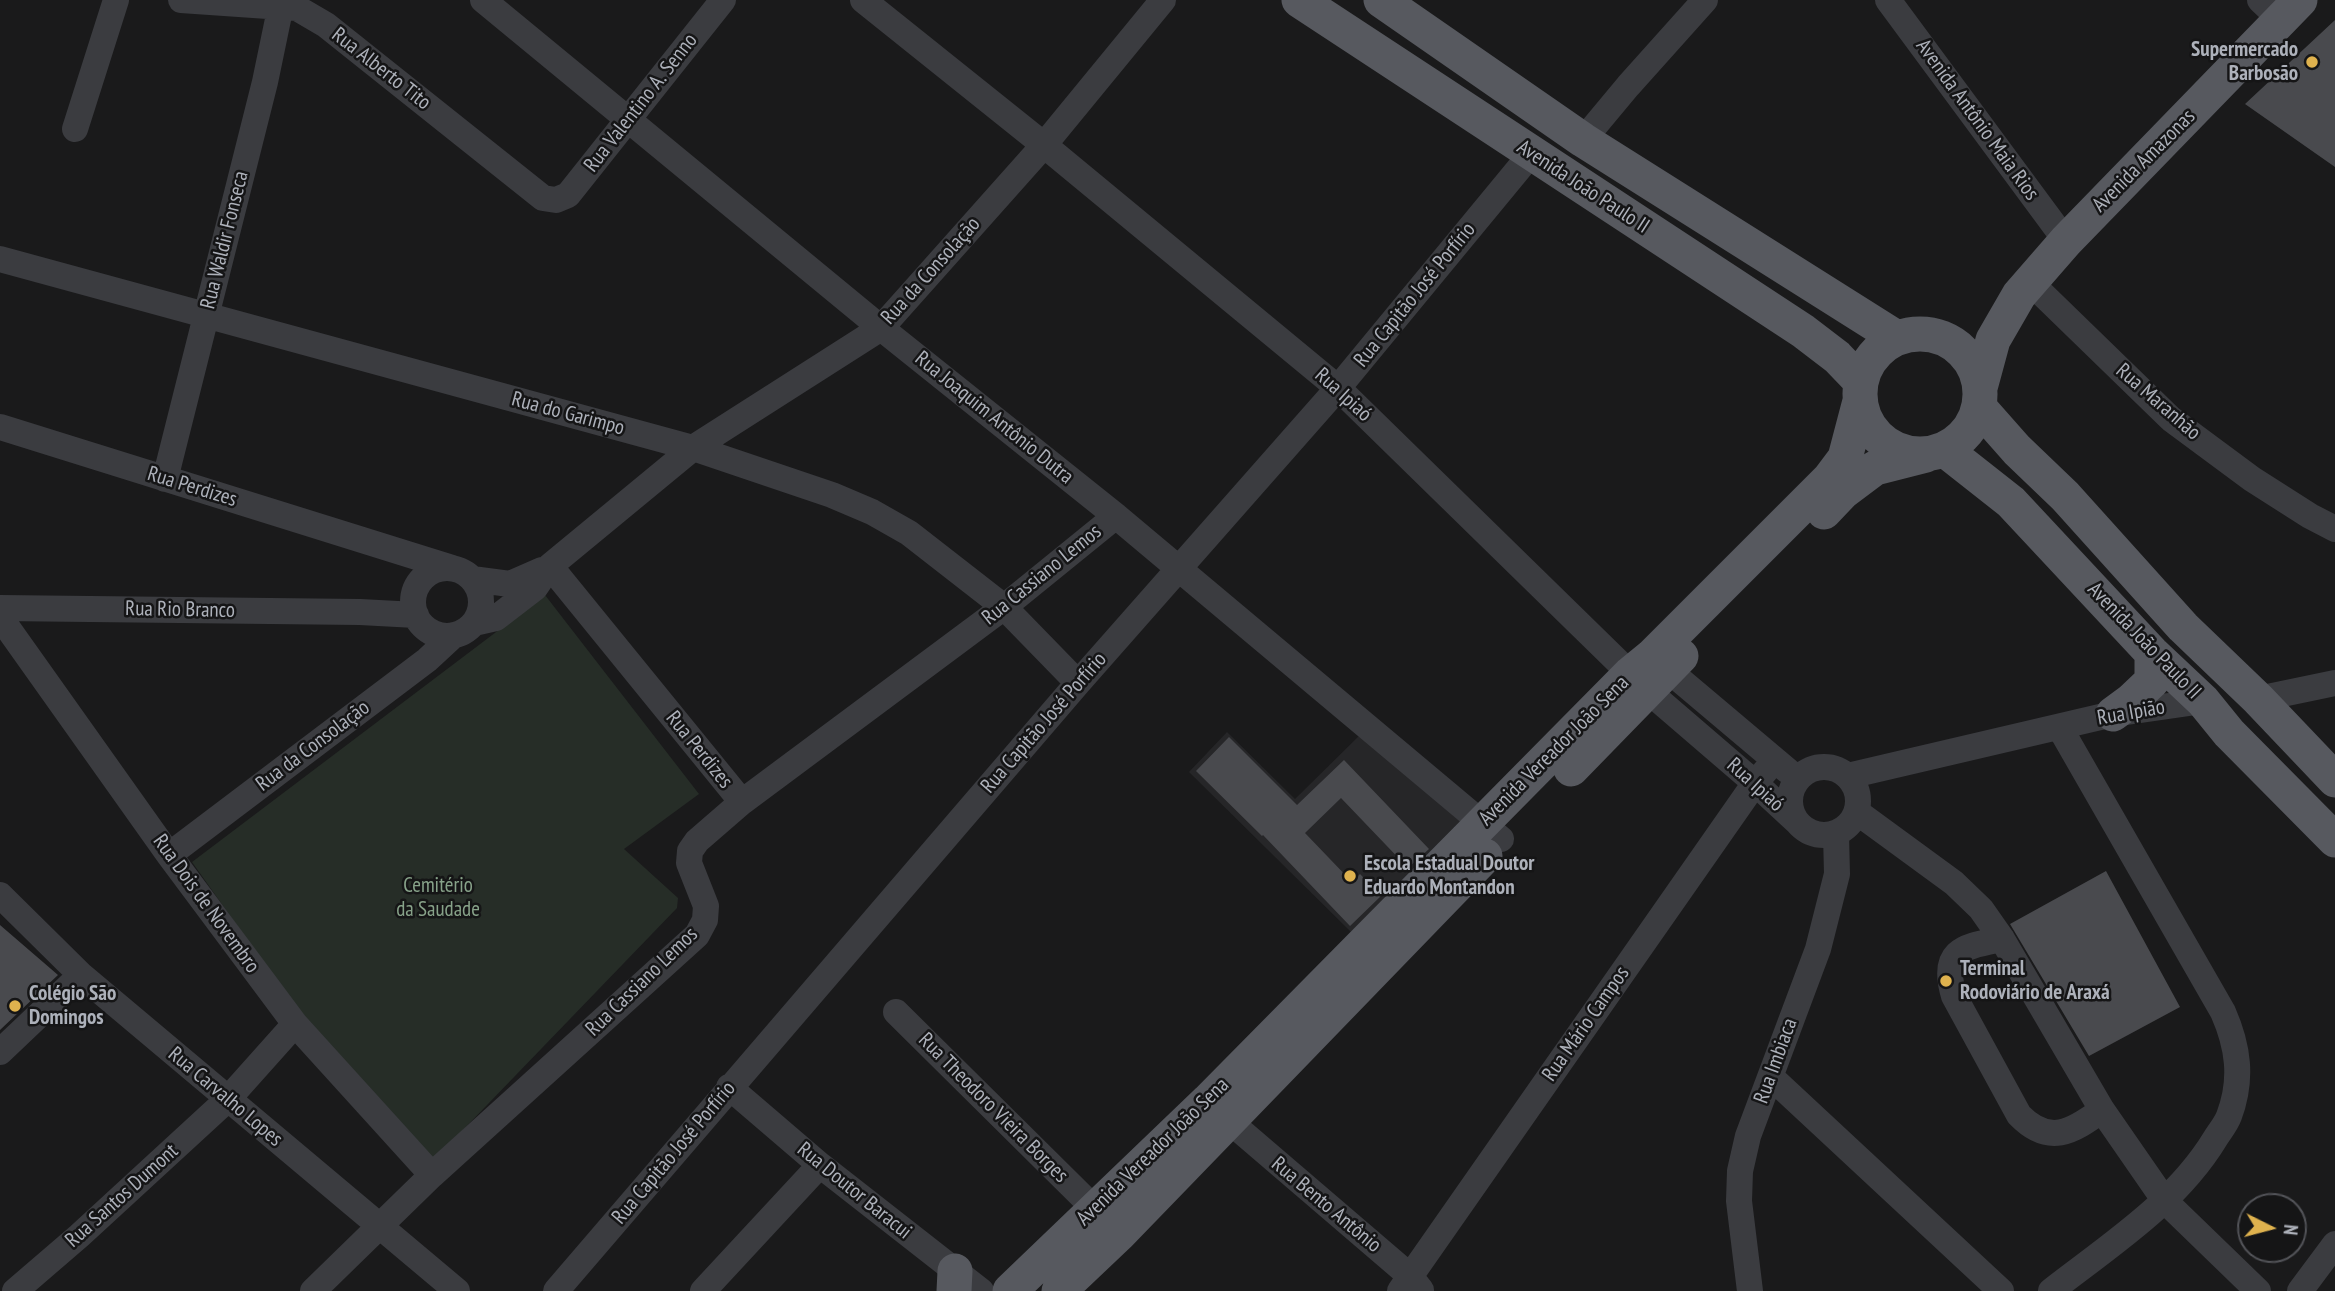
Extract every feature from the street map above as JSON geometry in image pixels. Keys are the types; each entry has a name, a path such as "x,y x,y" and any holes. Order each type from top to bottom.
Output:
{"main road":[{"name":"Avenida João Paulo II","path":"1299,0 1766,305 1837,357 1861,391"},
{"name":"Avenida João Paulo II","path":"1381,0 1583,140 1897,338"},
{"name":"Avenida Amazonas","path":"2025,288 2280,7"},
{"path":"1766,305 1790,273"},
{"path":"1951,342 1959,330 2025,288"},
{"path":"1980,398 1975,370 1966,354 1951,342 1934,335 1915,334 1897,338 1881,349 1868,364 1861,391 1864,416 1871,430 1882,442 1896,450 1911,454 1936,452 1961,439 1972,425 1980,398 1993,340 2025,288"},
{"name":"Avenida Vereador João Sena","path":"1010,1291 1492,831 1649,673 1830,478 1845,458 1861,391"},
{"name":"Avenida João Paulo II","path":"1980,398 2017,450 2065,496 2183,626 2335,780"},
{"name":"Avenida João Paulo II","path":"1936,452 2011,502 2152,653 2203,701 2229,733 2335,840"},
{"name":"Avenida Vereador João Sena","path":"1649,673 1843,492 1875,468 1936,452"},
{"path":"2035,528 2052,526 2059,520 2065,505 2065,496"},
{"path":"2113,714 2152,681 2152,653"},
{"name":"Avenida Vereador João Sena","path":"1059,1291 1119,1234 1228,1121 1492,831"}],"street":[{"path":"75,129 116,0"},
{"name":"Rua Alberto Tito","path":"181,0 281,4 297,8 326,25 543,198 556,201"},
{"name":"Rua Joaquim Antônio Dutra","path":"483,0 881,328 1115,516 1492,831"},
{"name":"Rua Valentino A. Senno","path":"556,201 568,195 723,0"},
{"name":"Rua Ipiaó","path":"863,0 1044,145 1338,388 1649,673 1804,830 1825,836 1836,834"},
{"name":"Rua da Consolação","path":"462,573 510,584 550,566 693,448 881,328 1044,145 1163,0"},
{"path":"1583,140 1705,0"},
{"name":"Avenida Antônio Maia Rios","path":"1888,0 2066,241"},
{"name":"Rua Waldir Fonseca","path":"165,479 265,82 281,4"},
{"name":"Rua Capitão José Porfírio","path":"556,1291 1078,683 1338,388 1531,154"},
{"name":"Rua do Garimpo","path":"0,259 693,448 832,495 872,512 909,533 1004,607 1078,683"},
{"name":"Rua Maranhão","path":"2025,288 2171,419 2252,479 2310,516 2335,528"},
{"name":"Rua Perdizes","path":"0,427 384,546 462,573"},
{"name":"Rua Cassiano Lemos","path":"313,1291 432,1175 697,935 705,920 706,906 689,863 690,850 697,841 742,802 1004,607 1115,516"},
{"name":"Rua Perdizes","path":"384,546 416,596"},
{"name":"Rua da Consolação","path":"169,855 427,660 464,629 496,618 535,588 550,566"},
{"name":"Rua Perdizes","path":"550,566 742,802"},
{"path":"433,571 462,573 478,589 481,601 479,612 464,629 442,636 431,632 422,625 416,596 433,571"},
{"name":"Rua Rio Branco","path":"0,608 360,612 416,596"},
{"name":"Rua Dois de Novembro","path":"0,617 169,855 295,1024 432,1175"},
{"name":"Rua Ipiaó","path":"1649,673 1775,760 1798,779"},
{"path":"2258,699 2335,683"},
{"name":"Rua Ipião","path":"2060,727 2113,714 2203,701"},
{"path":"2051,1291 2165,1201 2207,1153 2229,1117 2236,1090 2238,1063 2234,1037 2223,1012 2060,727"},
{"name":"Rua Ipiaó","path":"1796,821 1790,800 1798,779 1806,771 1828,767 1848,776 2060,727"},
{"name":"Rua Mário Campos","path":"1410,1286 1755,783 1775,760"},
{"path":"1836,834 1845,829 1857,812 1857,793 1848,776"},
{"path":"1857,812 1954,883 1981,909 2002,939 2102,1110 2165,1201 2258,1291"},
{"name":"Rua Imbiaca","path":"1750,1291 1740,1212 1740,1171 1748,1136 1818,949 1837,874 1836,834"},
{"name":"Rua Carvalho Lopes","path":"0,895 81,975 457,1291"},
{"path":"2002,939 1964,948 1954,955 1949,965 1949,979 1954,996 2019,1115 2032,1128 2050,1133 2064,1132 2082,1125 2102,1110"},
{"path":"0,1052 81,975"},
{"name":"Rua Theodoro Vieira Borges","path":"897,1012 1119,1234"},
{"name":"Rua Santos Dumont","path":"15,1291 228,1099 295,1024"},
{"path":"1771,1077 2001,1291"},
{"name":"Rua Doutor Baracui","path":"729,1087 963,1284"},
{"name":"Rua Bento Antônio","path":"1228,1121 1410,1286"},
{"path":"703,1291 820,1165"},
{"path":"2301,1291 2335,1244"}],"shaded area":[{"name":"Escola Estadual Doutor Eduardo Montandon","path":"1227,732 1295,799 1363,732 1462,819 1351,932 1189,772"}],"green space":[{"name":"Cemitério da Saudade","path":"545,595 699,794 624,849 678,898 677,908 434,1160 304,1020 192,862"}],"building":[{"name":"Supermercado Barbosão","path":"2335,20 2335,167 2245,104"},
{"path":"1229,737 1297,805 1344,760 1429,849 1408,868 1341,798 1305,833 1352,882 1360,874 1381,896 1350,926 1263,835 1196,771"},
{"path":"2106,871 2180,1007 2089,1056 2010,924"},
{"name":"Colégio São Domingos","path":"0,925 58,975 0,1030"}],"place":[{"name":"Supermercado Barbosão","path":"2312,62"},
{"name":"Escola Estadual Doutor Eduardo Montandon","path":"1350,876"},
{"name":"Terminal Rodoviário de Araxá","path":"1946,981"},
{"name":"Colégio São Domingos","path":"15,1006"}]}
